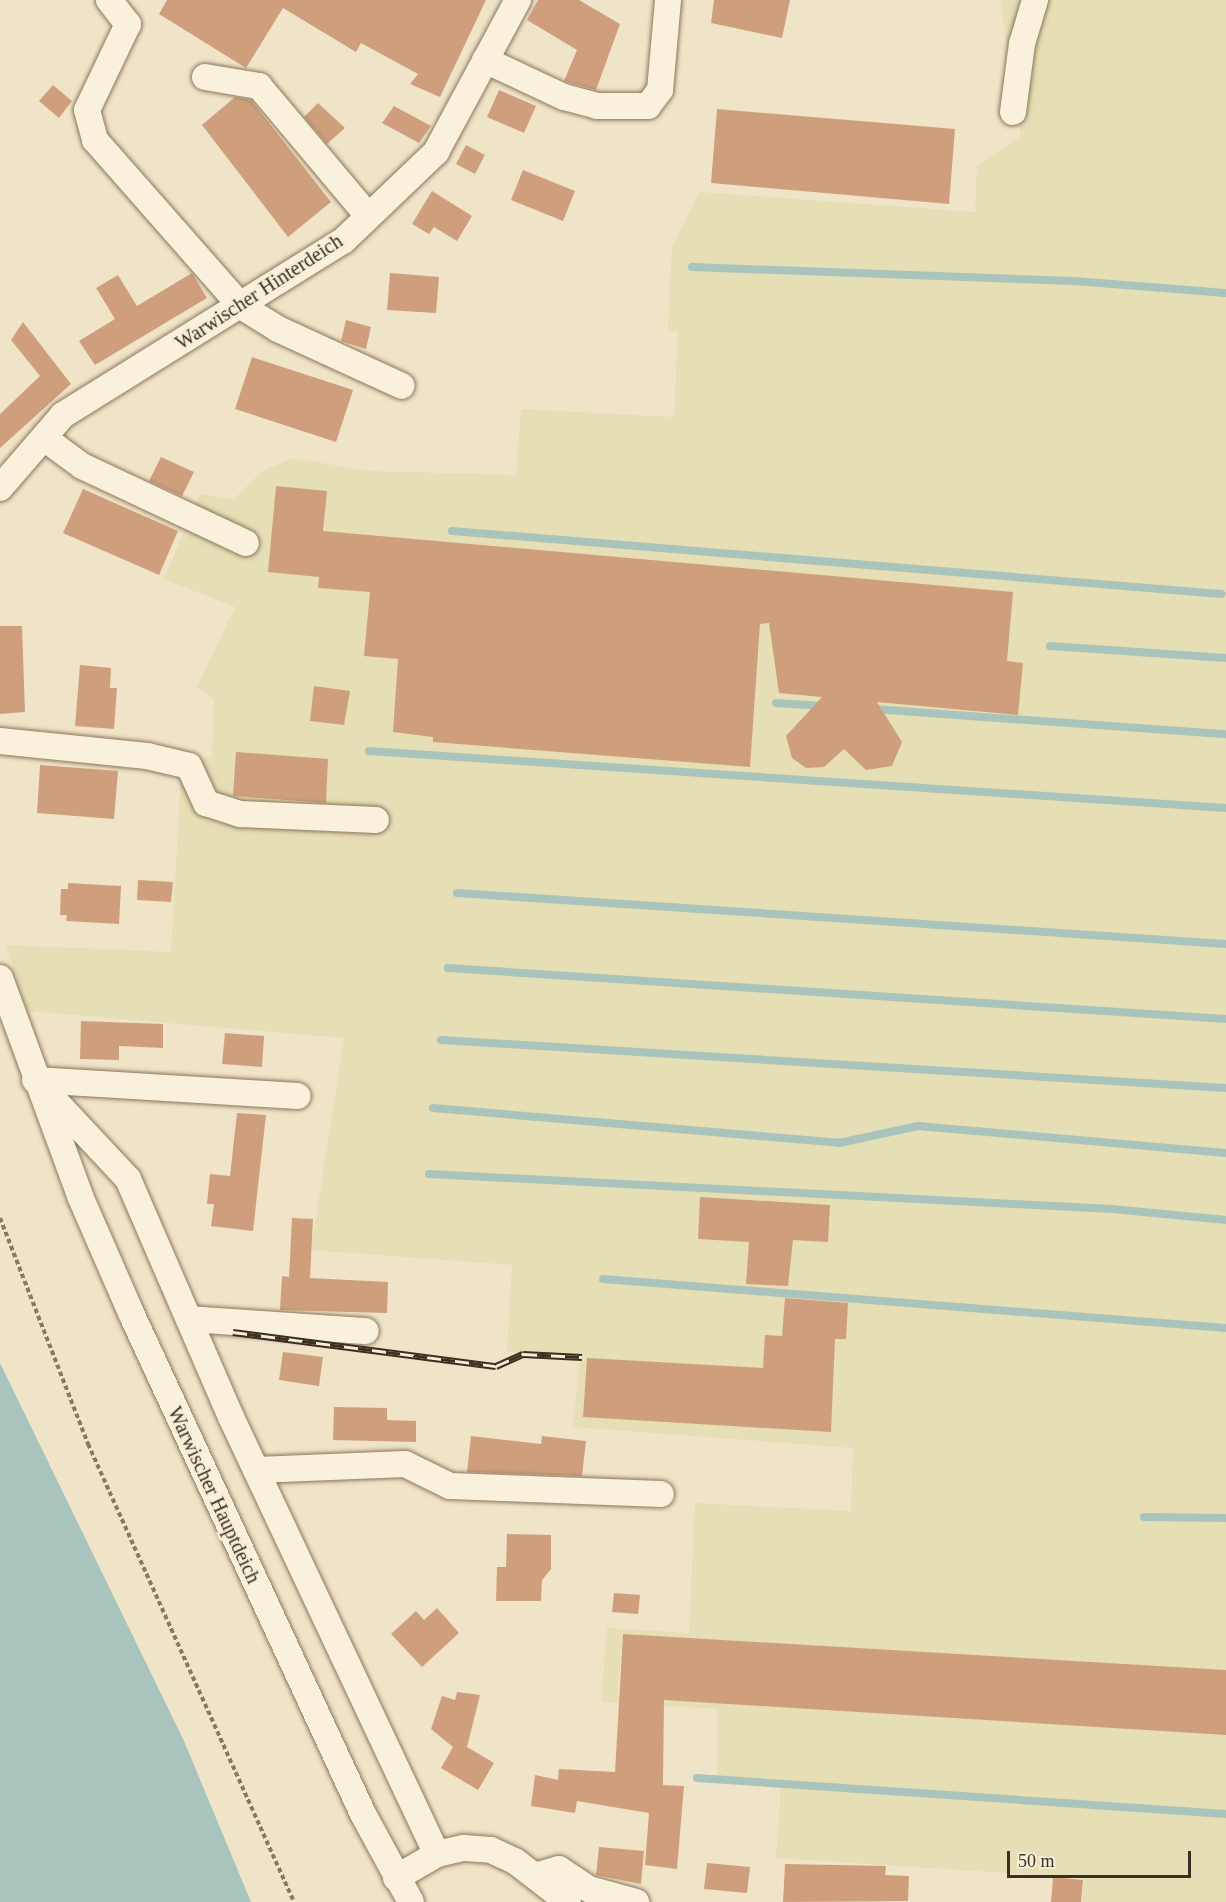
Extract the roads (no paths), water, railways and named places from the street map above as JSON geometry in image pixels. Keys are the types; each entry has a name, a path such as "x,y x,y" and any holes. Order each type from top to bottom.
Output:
{"street":[{"path":"109,0 128,24 92,94 88,126 241,306 278,329 402,386"},
{"name":"Warwischer Hinterdeich","path":"0,488 63,415 241,306 343,240 436,152 518,0"},
{"path":"485,60 575,100 597,106 648,106 660,90 668,0"},
{"path":"1014,112 1022,44 1035,0"},
{"path":"205,77 259,86 368,216"},
{"path":"44,438 82,466 246,543"},
{"path":"0,741 147,756 189,766 206,803 240,814 376,820"},
{"name":"Warwischer Hauptdeich","path":"0,978 35,1080 80,1196 187,1439 396,1878 411,1902"},
{"path":"35,1080 298,1096"},
{"name":"Warwischer Hauptdeich","path":"35,1080 128,1179 256,1470 437,1854"},
{"path":"189,1319 366,1331"},
{"path":"256,1470 405,1464 450,1486 662,1494"},
{"path":"396,1878 437,1854 464,1848 491,1850 536,1876 568,1902"},
{"path":"536,1876 559,1869 589,1889 636,1902"}],"water":[{"path":"0,1363 184,1741 251,1902 0,1902"}],"waterway":[{"path":"692,267 1074,281 1226,293"},
{"path":"452,531 1221,594"},
{"path":"1050,646 1226,658"},
{"path":"776,703 822,706"},
{"path":"873,709 1226,734"},
{"path":"369,751 1226,808"},
{"path":"457,893 1226,944"},
{"path":"448,968 1226,1019"},
{"path":"441,1040 1226,1088"},
{"path":"433,1108 839,1143 918,1126 1226,1153"},
{"path":"429,1174 1112,1209 1226,1220"},
{"path":"603,1279 1226,1328"},
{"path":"1144,1517 1226,1518"},
{"path":"697,1778 1226,1814"}],"railway":[{"path":"233,1332 496,1366 523,1354 582,1357"}]}
